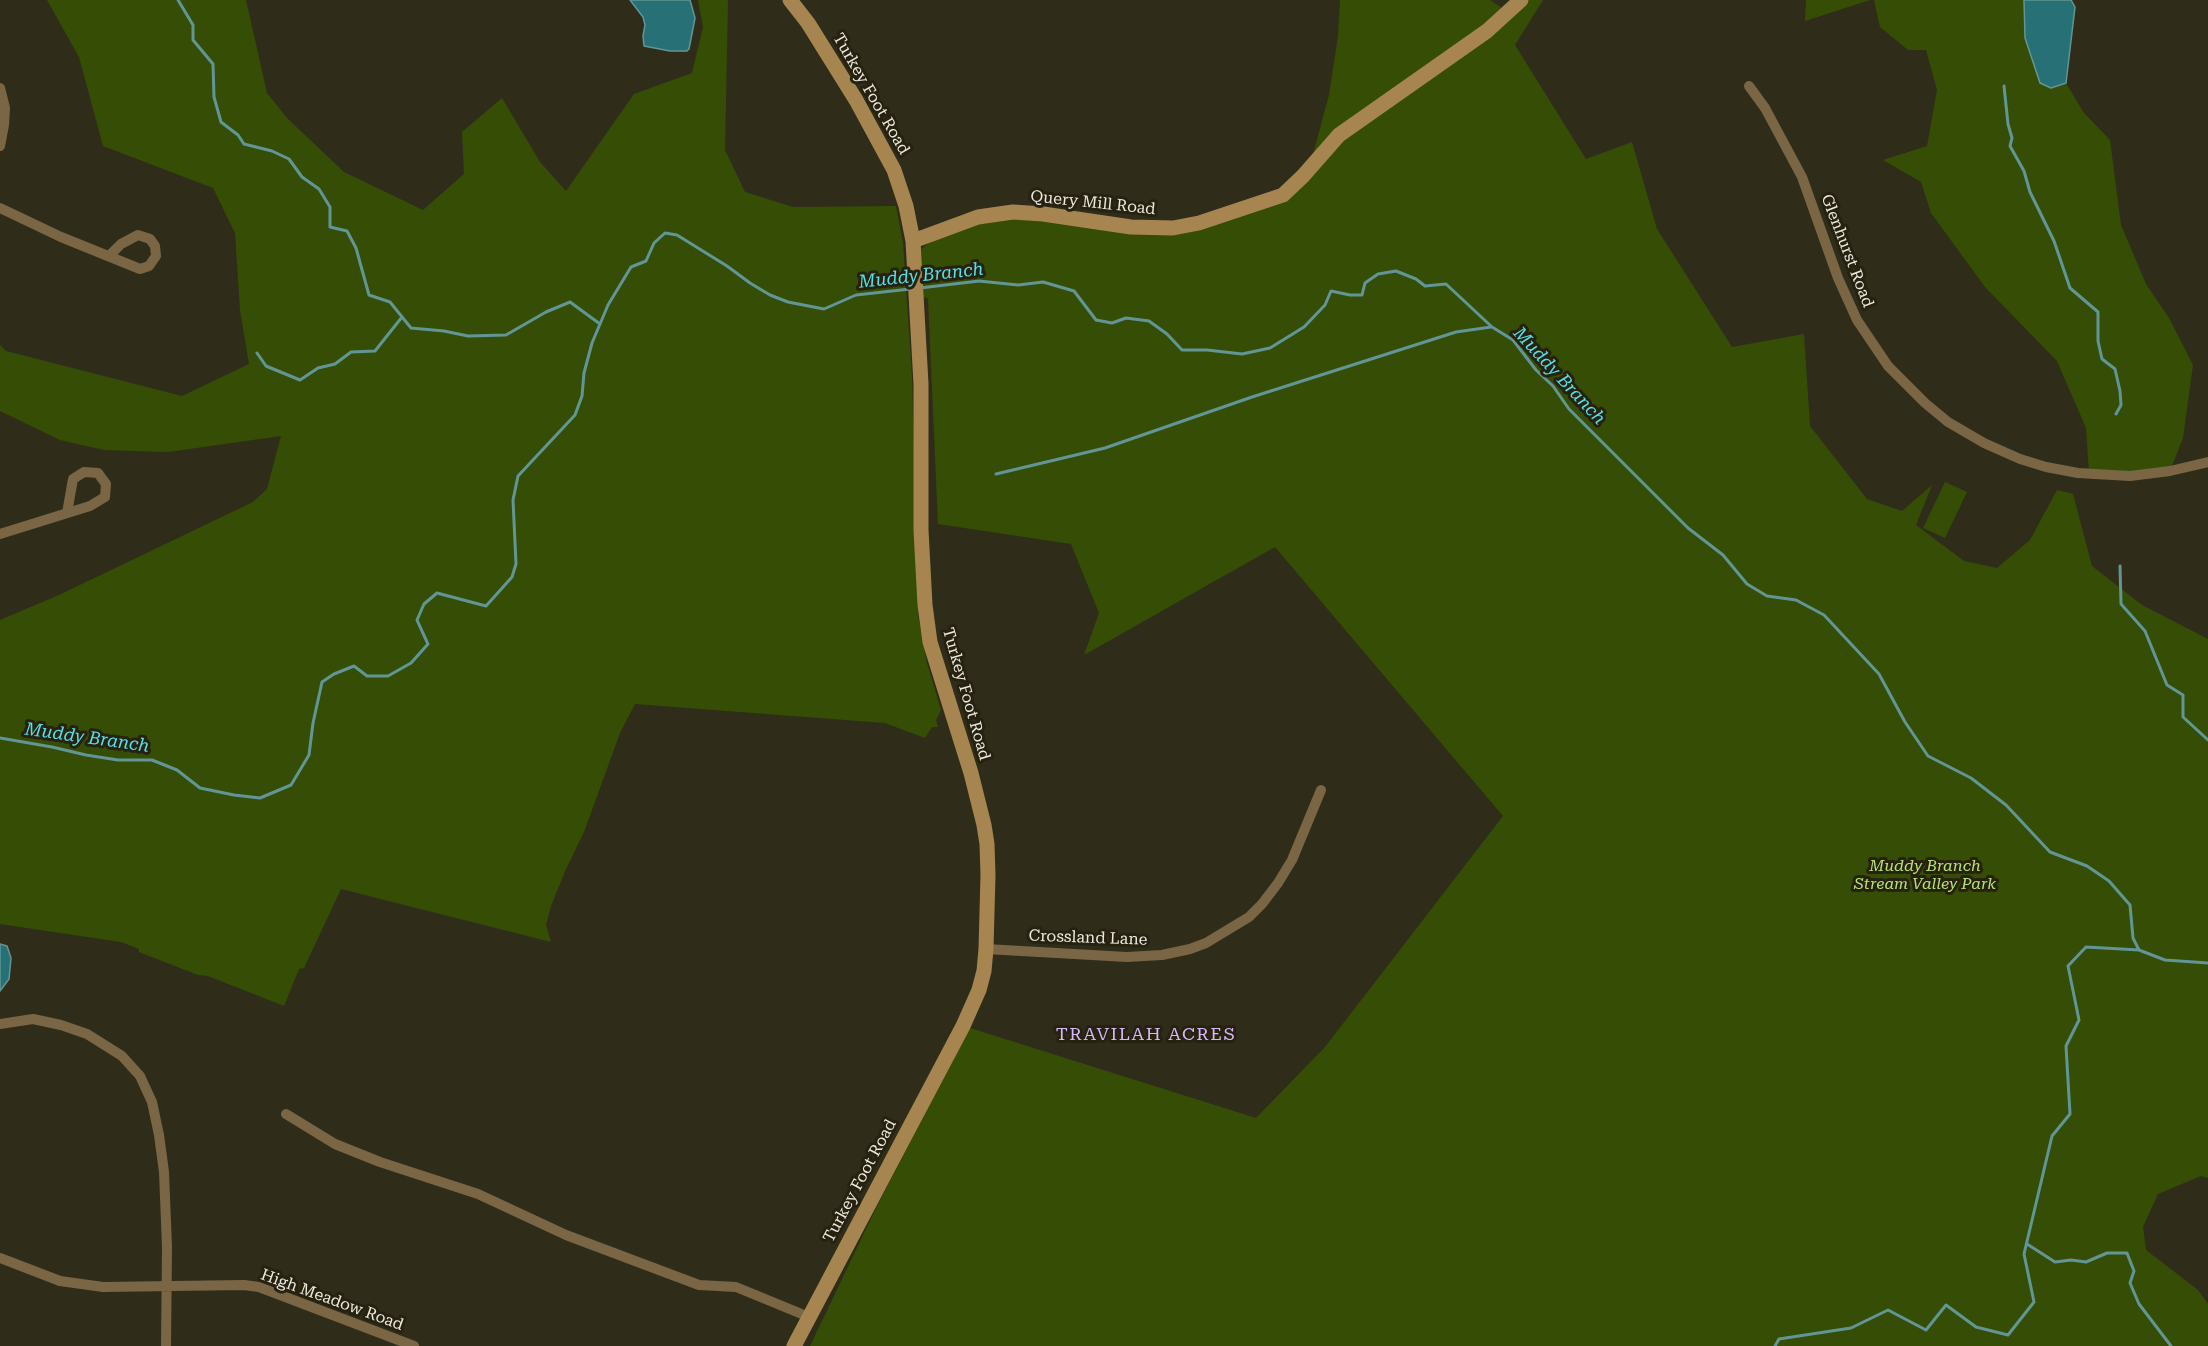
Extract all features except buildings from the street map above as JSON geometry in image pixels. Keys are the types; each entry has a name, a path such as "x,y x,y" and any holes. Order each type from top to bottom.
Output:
{"street":[{"name":"Turkey Foot Road","path":"790,0 808,23 856,100 894,170 906,206 913,241 921,384 921,530 925,604 932,652 971,772 984,825 988,875 986,949 979,990 963,1026 794,1346"},
{"name":"Query Mill Road","path":"913,241 978,217 1013,212 1131,227 1173,228 1199,223 1283,195 1339,135 1487,32 1521,0"},
{"name":"Glenhurst Road","path":"1749,86 1765,108 1802,177 1838,279 1857,320 1888,366 1925,404 1948,422 1984,443 2020,459 2078,473 2130,476 2170,471 2208,462"},
{"path":"0,88 5,108 3,137 0,146"},
{"path":"0,208 61,237 109,256"},
{"path":"0,534 67,513"},
{"name":"Crossland Lane","path":"986,949 1127,957 1162,955 1190,950 1206,943 1249,917 1278,883 1292,860 1321,790"},
{"path":"0,1024 33,1019 87,1034 122,1056 140,1076 152,1102 164,1172 168,1286 166,1346"},
{"path":"286,1114 335,1144 380,1162 478,1194 609,1252 699,1285 736,1287 809,1317"},
{"name":"High Meadow Road","path":"0,1258 60,1281 103,1287 244,1285 259,1287 414,1346"}],"green space":[{"path":"47,0 246,0 267,93 287,118 344,172 423,210 464,174 462,132 502,98 540,162 566,191 634,94 692,73 703,27 698,0 728,0 725,150 745,192 793,207 896,206 903,243 912,376 918,615 927,663 941,710 936,720 938,727 932,727 925,738 885,723 635,704 620,733 584,832 551,906 546,925 551,942 341,889 304,968 299,969 284,1006 139,952 139,949 121,942 0,924 0,620 59,595 253,502 267,489 281,436 168,452 104,450 60,440 0,411 0,345 6,351 182,396 249,364 240,310 235,233 213,188 103,146 79,57"},
{"name":"Muddy Branch Stream Valley Park","path":"1340,0 1490,0 1508,12 1521,0 1543,0 1515,45 1586,159 1632,142 1657,229 1732,347 1804,334 1810,426 1867,499 1902,511 1932,485 1916,525 1964,561 1997,568 2030,540 2057,490 2073,494 2092,566 2142,605 2208,639 2208,1178 2201,1176 2158,1194 2143,1227 2146,1250 2198,1290 2208,1304 2208,1346 810,1346 878,1204 970,1028 1256,1118 1325,1047 1503,816 1275,547 1084,655 1099,613 1071,544 938,524 928,298 922,297 921,249 932,241 980,224 1012,220 1046,219 1175,233 1306,180 1329,95 1338,36"},
{"path":"1806,0 1870,0 1805,21"},
{"path":"1874,0 2024,0 2025,38 2051,88 2066,83 2084,113 2110,140 2121,225 2146,284 2169,318 2193,365 2183,438 2170,471 2089,473 2086,428 2057,361 1985,287 1931,213 1921,182 1883,160 1927,146 1937,90 1926,50 1908,50 1880,27"},
{"path":"1945,482 1967,492 1945,538 1923,528"}],"water":[{"path":"630,0 690,0 695,18 689,49 670,51 644,46 643,17"},
{"path":"2024,0 2071,0 2075,7 2066,83 2051,88 2040,83 2025,38"},
{"path":"0,944 7,946 11,958 9,979 0,991"}],"waterway":[{"path":"178,0 193,25 193,40 213,64 214,97 221,122 238,135 244,144 272,151 289,159 302,177 319,189 330,207 330,227 347,231 356,248 369,295 390,302 411,328 468,336 506,335 546,312 570,302 600,324"},
{"path":"2004,86 2008,124 2012,138 2010,146 2024,171 2030,192 2054,241 2070,288 2098,312 2098,341 2102,359 2115,369 2120,391 2121,405 2116,414"},
{"name":"Muddy Branch","path":"0,738 118,760 152,760 177,770 200,788 234,795 260,798 291,785 309,755 322,682 354,666 367,676 388,676 411,663 428,644 417,620 424,604 437,593 486,606 512,577 516,564 513,500 518,476 575,415 582,396 584,373 592,343 608,305 631,267 646,261 654,243 665,233 677,235 750,283 788,302 824,309 856,295 910,289"},
{"name":"Muddy Branch","path":"920,288 979,281 1018,285 1043,282 1074,291 1096,320 1112,323 1126,318 1149,321 1167,334 1182,350 1242,354 1270,348 1304,327 1325,305 1331,291 1362,295 1365,283 1378,274 1396,271 1416,279 1425,286 1446,284 1492,327 1513,340 1536,370 1553,386 1569,409 1688,528 1723,555 1747,584 1767,596 1796,600 1824,615 1879,674 1905,722 1928,756 1971,778 2006,805 2050,852 2087,866 2109,881 2130,905 2133,938 2139,950 2165,960 2208,963"},
{"path":"257,353 266,366 300,380 318,368 335,364 351,352 375,351 402,317"},
{"path":"996,474 1105,448 1252,397 1456,332 1491,327"},
{"path":"2120,566 2121,604 2145,631 2167,685 2183,695 2183,717 2208,740"},
{"path":"1775,1346 1779,1339 1851,1328 1888,1310 1926,1330 1946,1305 1976,1327 2008,1335 2034,1302 2024,1254 2052,1136 2070,1114 2066,1046 2079,1020 2068,966 2086,947 2139,950"},
{"path":"2027,1244 2055,1262 2071,1260 2086,1262 2107,1253 2127,1253 2134,1271 2130,1283 2139,1304 2171,1346"}],"district":[{"name":"TRAVILAH ACRES","path":"1146,1035"}]}
